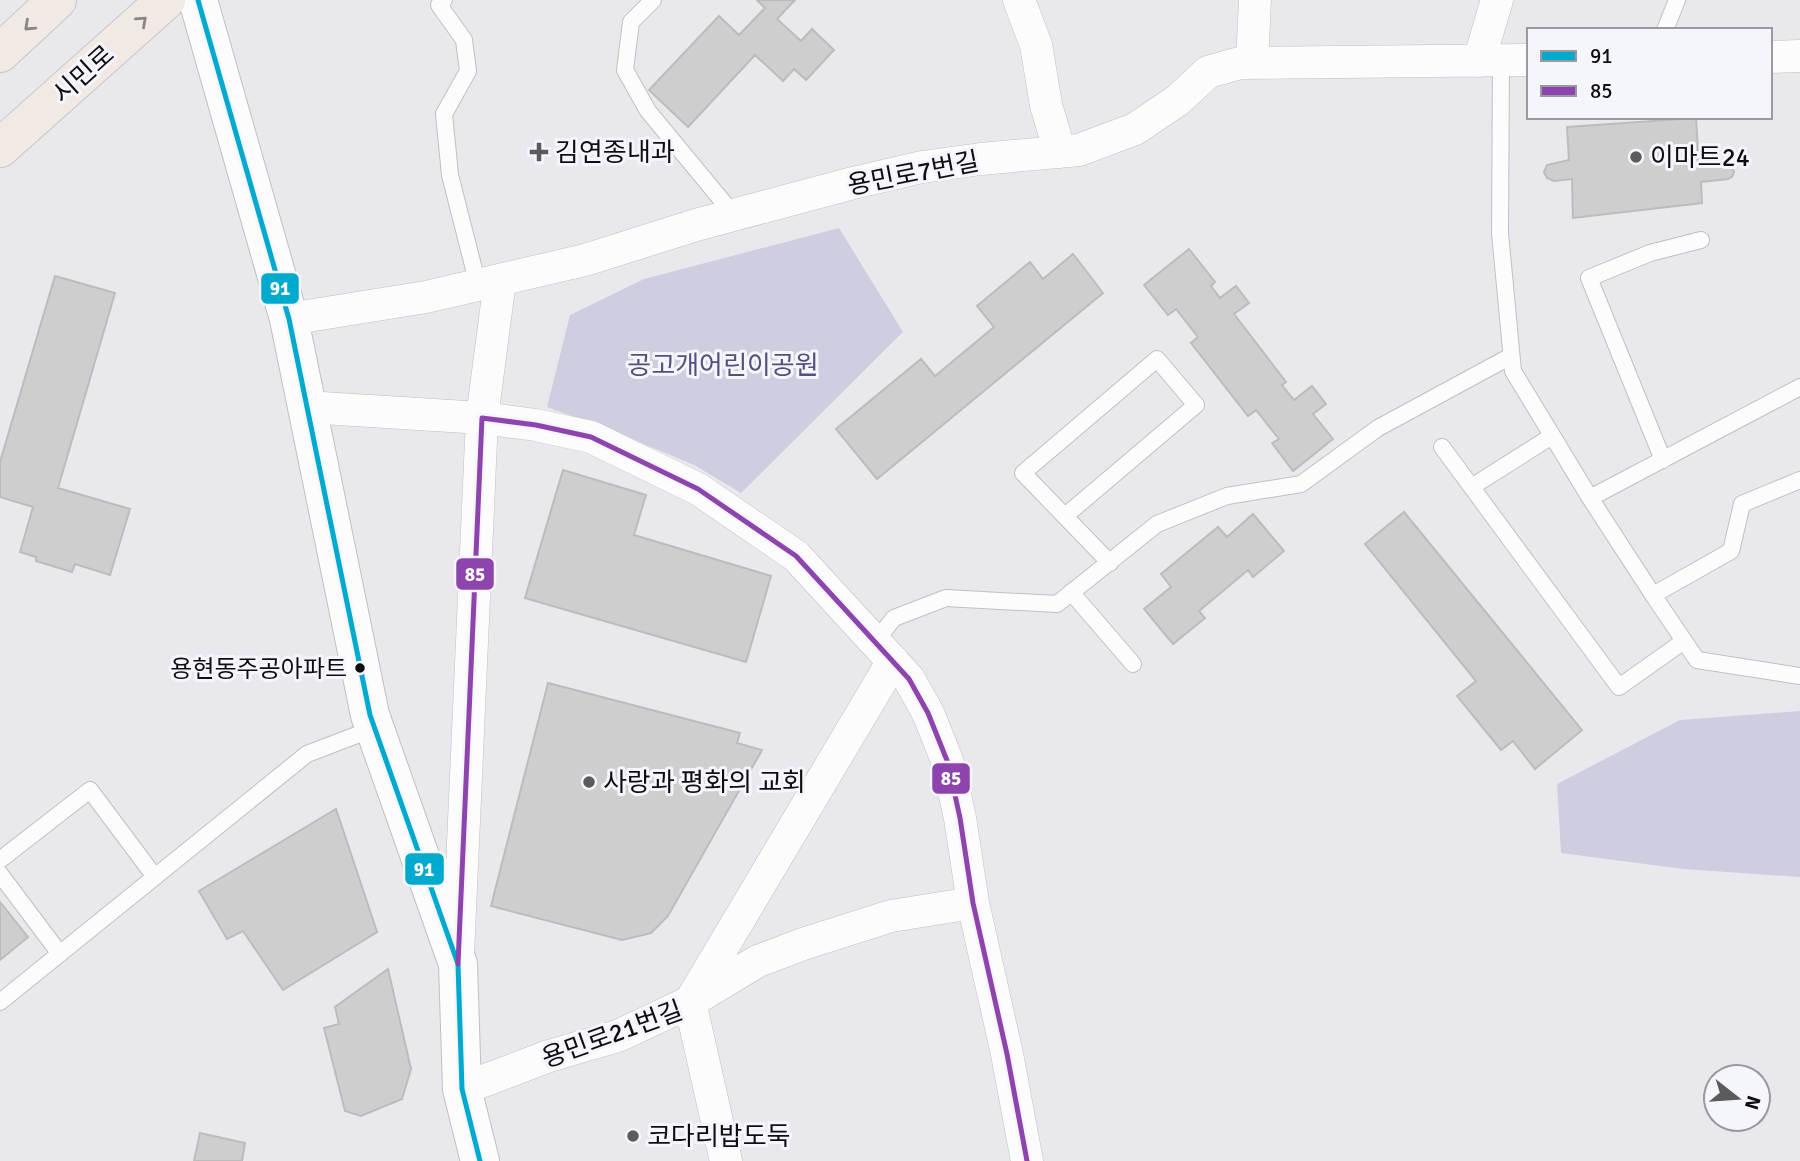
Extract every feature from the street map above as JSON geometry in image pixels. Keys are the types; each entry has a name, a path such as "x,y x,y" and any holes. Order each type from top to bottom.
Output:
{"main road":[{"path":"0,53 57,0"},
{"name":"시민로","path":"0,148 166,0"}],"street":[{"path":"198,0 289,319 367,703 458,964"},
{"path":"1019,0 1037,45 1045,105 1059,152"},
{"path":"1251,63 1255,0"},
{"path":"1497,0 1503,60"},
{"path":"1772,57 1800,57"},
{"name":"용민로7번길","path":"289,319 426,297 586,260 734,215 922,167 1079,150 1135,129 1178,100 1208,72 1240,63 1503,60"},
{"path":"480,1161 462,1089 458,964 489,283"},
{"path":"306,407 482,418 591,436 698,489 796,556 909,678 928,713 948,763 960,818 972,903 1007,1055 1027,1161"},
{"path":"690,1002 884,652"},
{"path":"690,1002 758,961 803,944 891,916 972,903"},
{"name":"용민로21번길","path":"462,1089 549,1056 618,1036 690,1002 726,1161"}],"lane":[{"path":"444,0 439,5 464,40 468,71 444,114 450,175 489,283"},
{"path":"653,0 631,22 625,70 648,111 734,215"},
{"path":"1666,28 1677,0"},
{"path":"1503,60 1500,233 1513,371 1590,498 1697,660 1800,676"},
{"path":"1663,460 1589,278 1650,253 1701,240"},
{"path":"884,652 894,618 946,598 1057,604 1157,524 1227,496 1301,484 1378,428 1511,356"},
{"path":"1065,516 1196,405 1157,359 1023,473 1065,516 1110,562"},
{"path":"1590,498 1800,387"},
{"path":"1473,486 1552,436"},
{"path":"1442,447 1619,687 1684,641"},
{"path":"1653,595 1731,551 1742,504 1800,480"},
{"path":"1072,592 1133,664"},
{"path":"0,1002 307,754 375,728"},
{"path":"0,860 90,790 155,877"},
{"path":"0,874 60,954"}],"green space":[{"name":"공고개어린이공원","path":"839,228 903,332 741,493 694,465 547,407 570,315 644,279"},
{"path":"1800,711 1800,877 1683,869 1561,853 1557,784 1680,720"}],"building":[{"path":"757,0 795,0 777,19 801,41 812,29 834,50 806,80 794,69 783,81 755,55 688,127 649,90 719,16 739,35 765,8"},
{"path":"1696,119 1699,166 1732,166 1734,172 1728,179 1701,182 1702,203 1573,218 1572,179 1554,181 1547,178 1544,172 1547,165 1569,160 1567,127"},
{"path":"1189,249 1215,282 1211,286 1220,298 1236,286 1249,303 1234,314 1286,382 1282,385 1294,400 1312,386 1326,404 1313,414 1333,439 1293,471 1272,443 1279,439 1256,410 1248,416 1191,343 1198,337 1176,309 1168,315 1144,285"},
{"path":"1073,254 1103,293 877,479 836,429 921,359 935,376 994,327 977,306 1030,262 1043,279"},
{"path":"55,276 115,293 58,488 130,509 110,575 75,564 72,572 36,561 36,557 20,552 33,507 0,497 0,462"},
{"path":"563,470 646,495 634,535 771,576 746,662 525,598"},
{"path":"1404,512 1582,730 1535,769 1513,741 1501,750 1457,696 1476,681 1365,544"},
{"path":"1253,514 1284,551 1253,577 1248,570 1199,611 1205,618 1173,644 1144,609 1171,587 1161,574 1218,527 1227,537"},
{"path":"548,683 740,733 737,743 762,750 668,916 651,933 622,940 491,906"},
{"path":"336,809 377,932 283,990 243,931 227,939 199,891"},
{"path":"0,902 28,937 0,960"},
{"path":"388,969 411,1069 402,1099 361,1116 345,1111 324,1028 339,1024 335,1007"},
{"path":"200,1133 245,1143 242,1161 194,1161"}],"transit line":[{"name":"91","path":"198,0 289,319 370,715 458,964 462,1089 480,1161"},
{"name":"85","path":"458,964 482,418 536,425 591,437 698,489 796,556 909,679 928,713 948,763 960,818 973,903 1007,1054 1027,1161"}],"place":[{"name":"김연종내과","path":"539,152"},
{"name":"이마트24","path":"1636,157"},
{"name":"용현동주공아파트","path":"360,668"},
{"name":"사랑과 평화의 교회","path":"589,782"},
{"name":"코다리밥도둑","path":"633,1136"}]}
